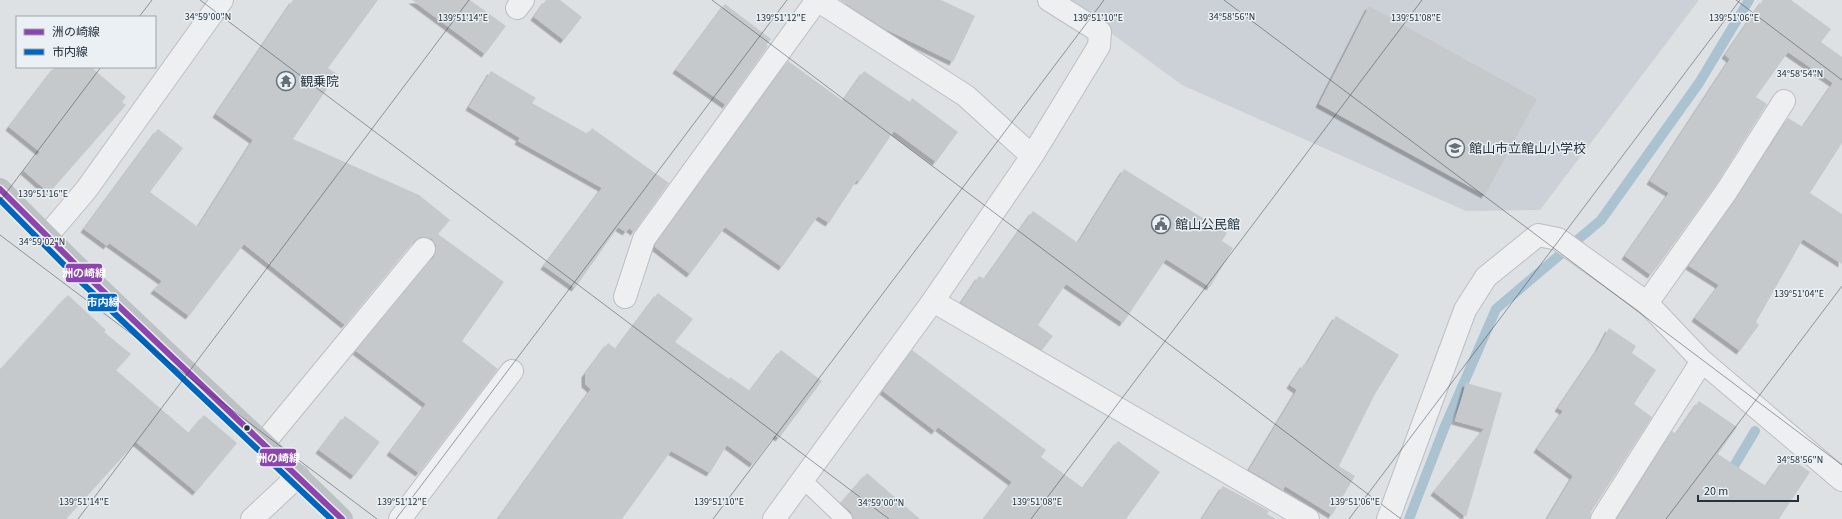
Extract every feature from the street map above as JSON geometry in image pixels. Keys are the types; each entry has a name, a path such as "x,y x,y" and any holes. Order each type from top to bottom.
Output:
{"main road":[{"path":"0,190 46,237 264,443 342,519"}],"street":[{"path":"46,237 86,190 222,0"},
{"path":"625,297 644,239 817,0 966,96 1032,156"},
{"path":"774,519 933,301 1032,156 1099,46 1100,32 1049,0"},
{"path":"1647,303 1726,192 1784,101"},
{"path":"1388,519 1465,310 1486,277 1538,235 1558,239 1647,303 1702,361 1842,480"},
{"path":"264,443 424,249"},
{"path":"933,301 1308,519"},
{"path":"1602,519 1702,361"},
{"path":"400,519 512,371"},
{"path":"252,519 298,476"}],"lane":[{"path":"802,479 844,519"}],"shaded area":[{"name":"館山市立館山小学校","path":"1066,0 1699,0 1540,210 1466,211 1182,85"}],"building":[{"path":"293,0 378,0 328,68 337,74 293,139 419,195 450,220 438,234 504,282 462,341 498,369 419,473 390,452 426,404 356,351 434,257 436,245 432,239 420,237 414,241 345,325 244,244 189,316 154,290 162,281 109,243 107,246 84,229 158,129 183,148 150,192 198,227 253,140 216,114"},
{"path":"412,0 470,0 506,26 485,54"},
{"path":"546,0 560,0 582,17 564,40 534,17"},
{"path":"840,0 941,0 975,16 953,62 885,29"},
{"path":"1763,0 1791,0 1831,29 1821,42 1842,57 1842,143 1810,193 1842,214 1842,264 1803,239 1756,322 1759,325 1740,351 1695,318 1719,285 1689,266 1736,199 1788,118 1803,127 1833,83 1788,52 1756,97 1767,104 1716,185 1651,275 1625,256 1669,193 1650,181 1730,59 1725,55"},
{"path":"725,4 771,39 766,45 768,46 726,105 676,70"},
{"path":"1369,6 1537,99 1485,195 1319,104"},
{"path":"788,61 843,101 864,71 910,102 912,98 958,132 936,162 894,131 860,181 857,180 829,223 818,216 782,267 725,227 690,274 655,247 655,245"},
{"path":"54,68 92,68 126,97 122,102 126,105 49,193 24,171 40,152 9,127"},
{"path":"491,71 536,98 532,103 588,134 592,128 669,183 634,232 629,228 626,232 618,227 575,288 544,266 602,188 518,141 520,138 469,107"},
{"path":"1124,169 1227,233 1222,241 1233,248 1210,287 1166,259 1123,323 1066,284 1038,325 1053,336 1042,350 961,303 979,276 985,279 1033,211 1078,243"},
{"path":"658,293 693,319 675,342 729,379 730,377 750,391 781,350 822,381 779,438 775,435 753,464 727,445 710,473 671,451 622,519 498,519 591,389 585,384 585,374 608,343 616,349"},
{"path":"68,295 106,330 104,332 131,354 116,370 189,433 204,415 237,443 196,492 136,442 66,519 0,519 0,370"},
{"path":"1336,316 1399,355 1375,394 1339,466 1355,476 1332,515 1285,486 1283,490 1249,470 1297,390 1290,385 1304,364 1306,365"},
{"path":"1609,328 1636,346 1632,353 1656,370 1634,404 1652,417 1591,512 1590,519 1547,519 1573,476 1537,449 1563,411 1558,408 1598,349"},
{"path":"912,350 1046,450 1041,457 1083,488 1118,441 1160,472 1126,519 984,519 1012,482 938,427 935,431 883,391"},
{"path":"1466,383 1502,393 1466,517 1434,492 1484,429 1455,421"},
{"path":"1699,401 1737,427 1718,454 1766,486 1787,456 1810,472 1779,519 1617,519 1672,431 1676,434"},
{"path":"345,416 380,442 354,476 319,450"},
{"path":"867,473 920,519 853,519 851,512 841,503"},
{"path":"1223,486 1269,511 1267,514 1276,519 1202,519"}],"waterway":[{"path":"1409,519 1445,426 1496,309 1601,220 1699,83 1749,0"},
{"path":"1728,476 1755,431"}],"transit line":[{"name":"洲の崎線","path":"0,189 84,273 342,519"},
{"name":"市内線","path":"0,200 78,279 331,519"}],"place":[{"name":"観乗院","path":"286,81"},
{"name":"館山市立館山小学校","path":"1455,148"},
{"name":"館山公民館","path":"1161,224"}]}
